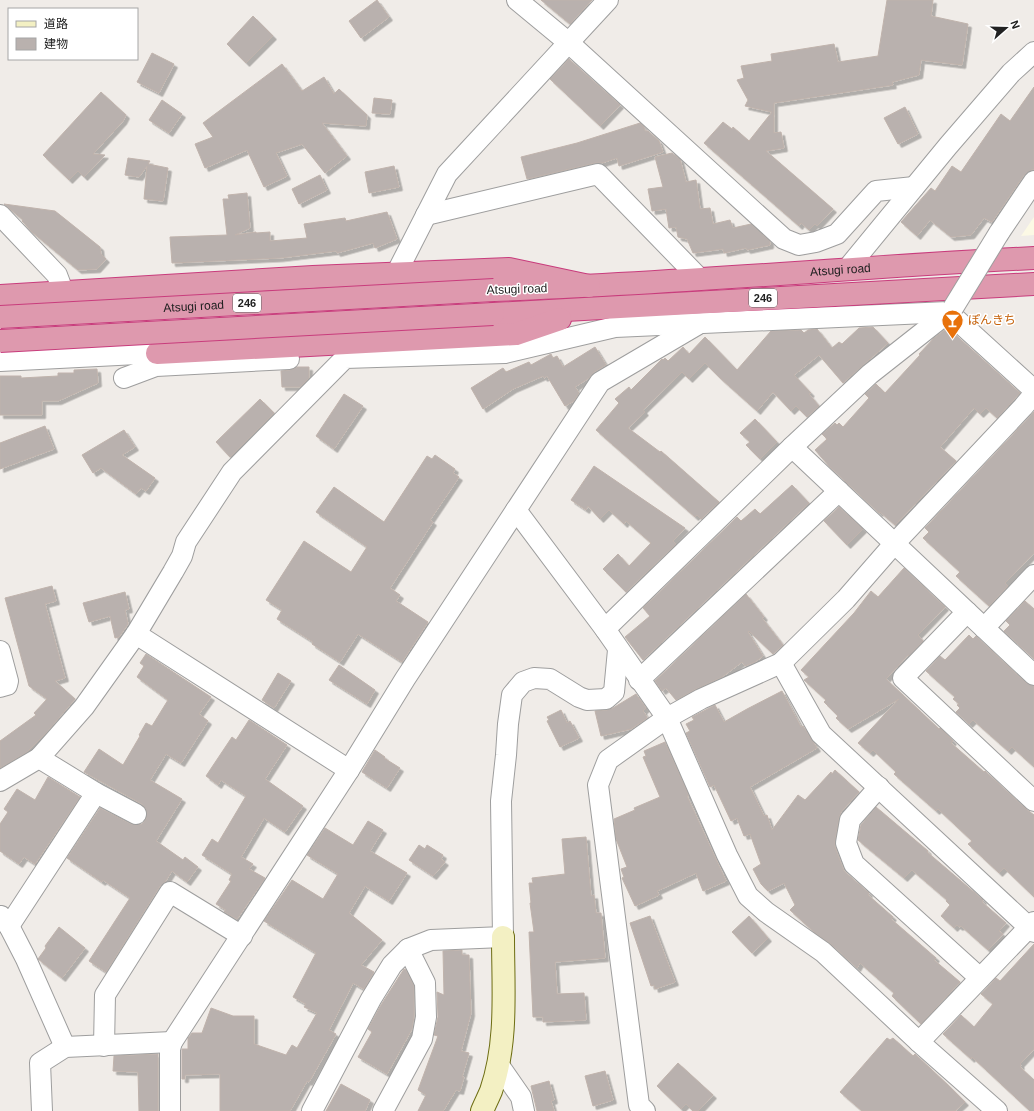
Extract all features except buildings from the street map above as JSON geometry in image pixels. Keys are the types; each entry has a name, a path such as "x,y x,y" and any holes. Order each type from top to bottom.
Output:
{"highway":[{"name":"Atsugi road","path":"0,317 589,286 1034,258"},
{"path":"0,296 62,291 306,278 508,269 589,286"},
{"name":"Atsugi road","path":"0,341 586,310 771,298 1034,284"},
{"path":"157,360 516,334 586,310"}],"street":[{"path":"517,0 569,42 784,239 799,245 816,242 837,234 876,191 914,187"},
{"path":"396,274 447,174 608,0"},
{"path":"847,269 914,187 1011,73 1034,52"},
{"path":"426,215 598,174 700,279"},
{"path":"605,629 792,447 870,374 950,310 1034,181"},
{"path":"0,215 57,275 62,291"},
{"path":"150,287 157,360"},
{"path":"0,781 39,758 84,706 136,634 182,556 186,542 232,472 345,358 505,353 615,327 950,310 1034,390"},
{"path":"170,1111 170,1048 172,1042 242,936 405,679 600,382 700,323"},
{"path":"0,361 289,359"},
{"path":"124,378 157,360"},
{"path":"636,1109 598,785 608,760 667,718 701,699 781,664 846,599 894,544 1034,394"},
{"path":"792,447 1034,675"},
{"path":"639,680 839,491"},
{"path":"516,510 605,629 618,650 667,718 727,855 748,896 766,912 823,952 990,1109"},
{"path":"984,628 1034,575"},
{"path":"967,612 903,678 1034,801"},
{"path":"136,634 348,770"},
{"path":"482,1111 491,1091 498,1064 504,1004 501,801 512,695 523,682 534,678 550,679 579,697 587,700 606,699 614,692 618,650"},
{"path":"0,651 8,681 6,685 0,687"},
{"path":"781,664 821,734 878,788 1032,927 980,978 919,1042"},
{"path":"39,758 96,793 136,814"},
{"path":"878,788 850,820 846,843 854,864 980,978"},
{"path":"65,1047 26,959 4,920 96,793"},
{"path":"104,1046 105,995 170,892 242,936"},
{"path":"312,1111 371,999 392,965 408,949 430,940 503,937"},
{"path":"383,1111 422,1039 426,1017 425,983 408,949"},
{"path":"42,1111 40,1063 65,1047 172,1042"},
{"path":"498,1064 521,1097 524,1111"}],"shaded area":[{"path":"1034,217 1034,235 1021,236"}],"place":[{"name":"ぽんきち","path":"952,340"}]}
